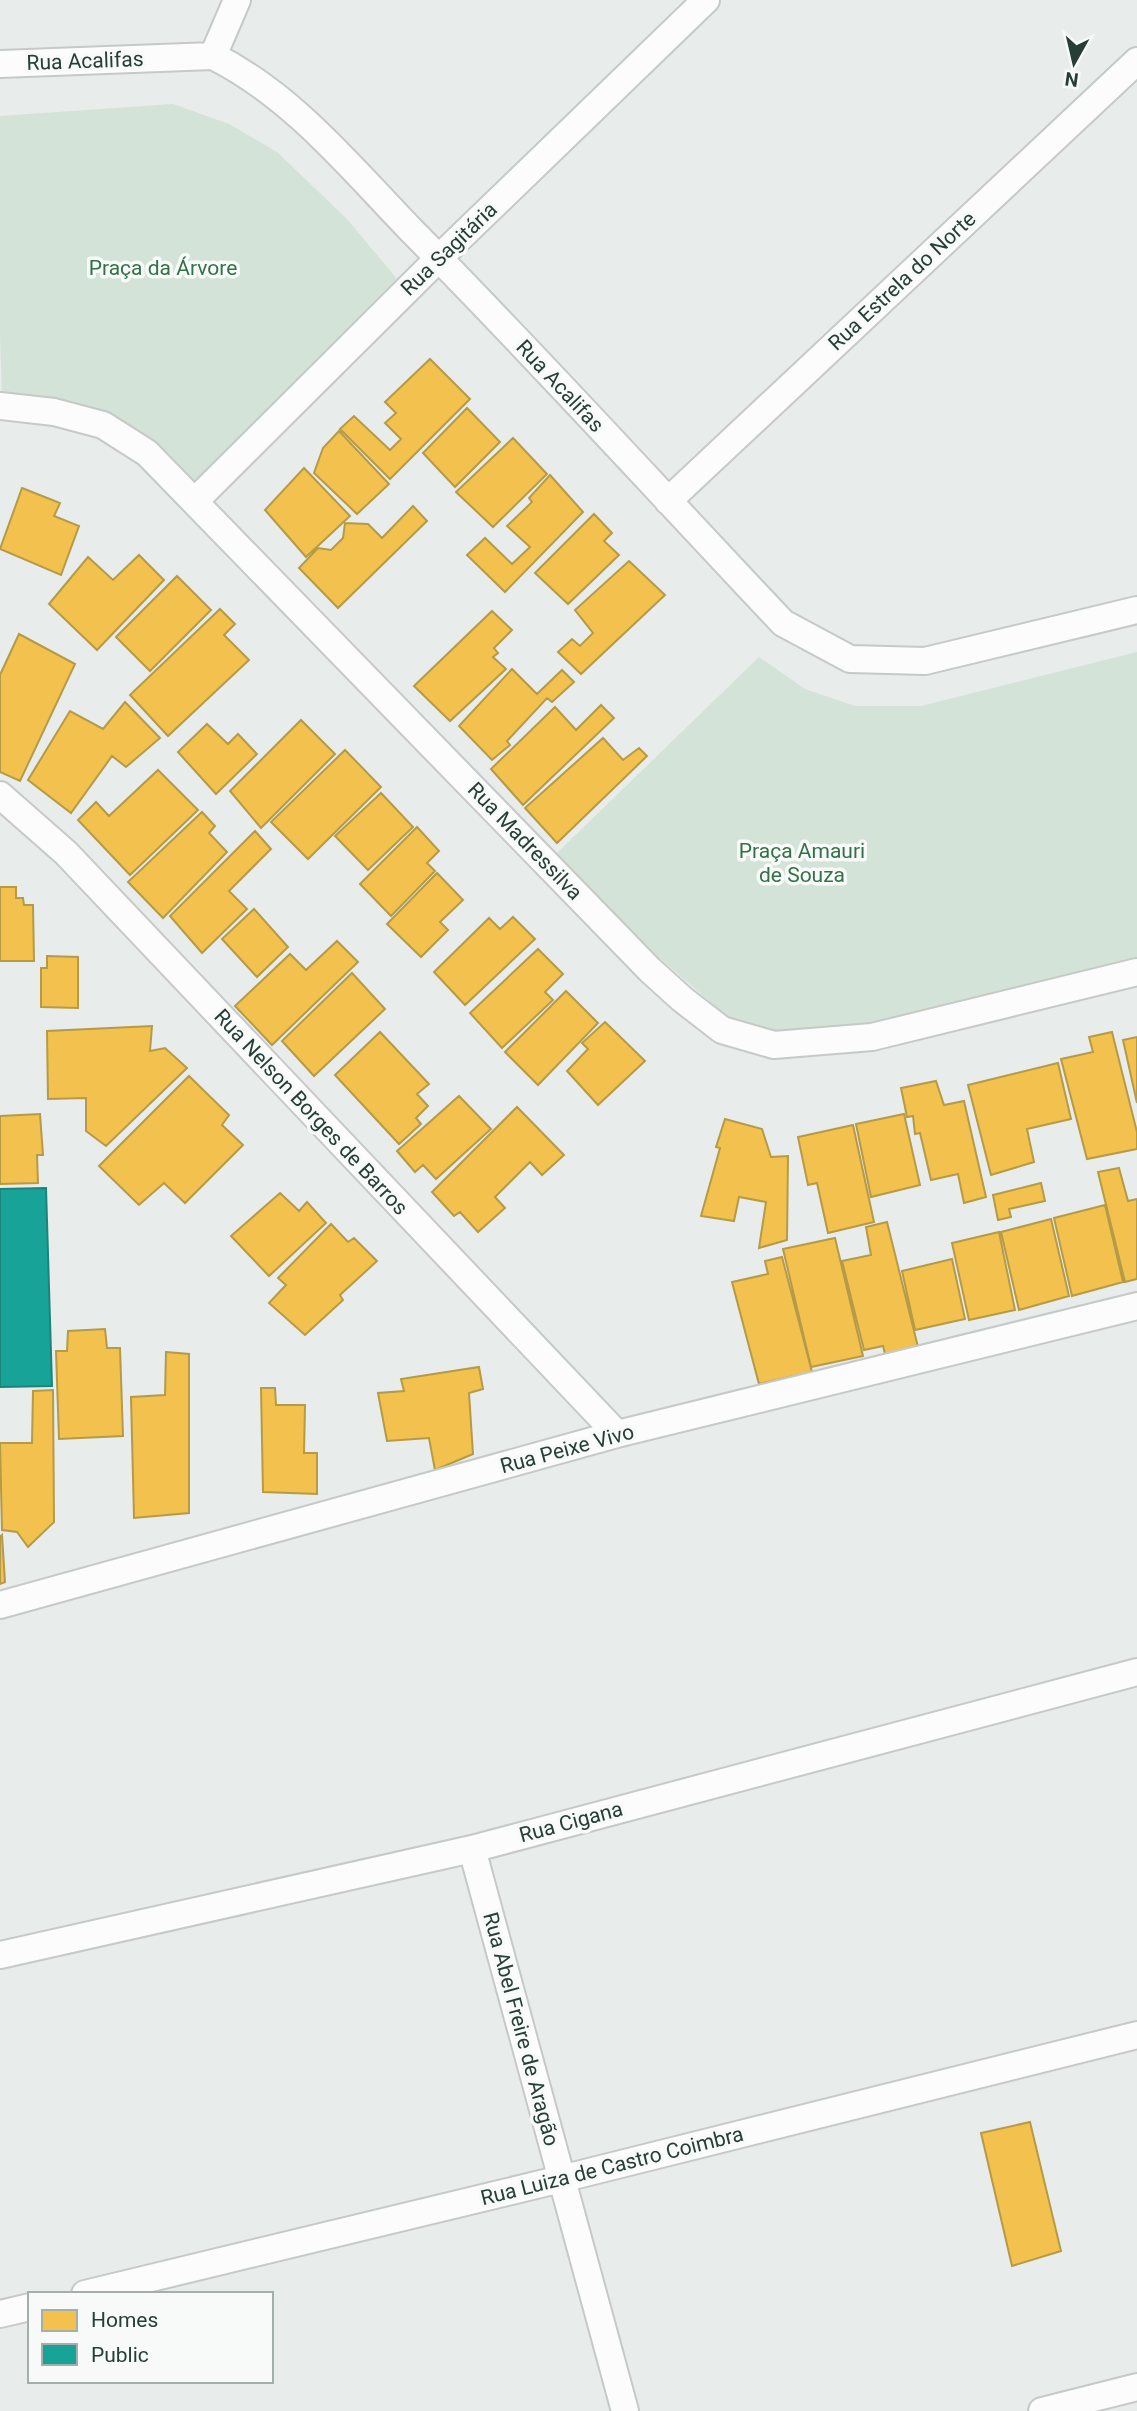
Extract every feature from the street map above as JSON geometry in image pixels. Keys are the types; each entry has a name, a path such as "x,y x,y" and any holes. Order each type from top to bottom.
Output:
{"street":[{"path":"213,56 237,0"},
{"name":"Rua Sagitária","path":"195,501 439,258 706,0"},
{"name":"Rua Acalifas","path":"0,64 213,56 242,70 302,119 439,258 783,623 850,659 925,661 1137,610"},
{"name":"Rua Estrela do Norte","path":"668,500 1137,61"},
{"name":"Rua Madressilva","path":"0,406 54,412 103,425 147,453 650,970 722,1030 774,1045 872,1037 1137,972"},
{"name":"Rua Nelson Borges de Barros","path":"0,795 66,853 617,1434"},
{"name":"Rua Peixe Vivo","path":"0,1605 617,1434 1137,1306"},
{"name":"Rua Cigana","path":"0,1955 472,1849 1137,1672"},
{"name":"Rua Abel Freire de Aragão","path":"472,1849 625,2411"},
{"name":"Rua Luiza de Castro Coimbra","path":"93,2292 561,2179 1137,2035"},
{"path":"0,2314 28,2307"},
{"path":"1042,2411 1137,2387"}],"green space":[{"name":"Praça da Árvore","path":"173,104 229,124 277,152 347,219 397,279 195,484 155,443 2,397 0,116"},
{"name":"Praça Amauri de Souza","path":"1137,652 1137,960 876,1023 777,1031 729,1018 664,962 555,855 759,657 805,689 855,706 921,706"}],"building: Homes":[{"path":"430,359 470,399 390,479 340,429 354,416 390,450 401,439 385,423 396,413 385,402"},
{"path":"467,408 500,442 455,487 423,453"},
{"path":"339,431 389,484 357,514 314,473 323,448"},
{"path":"513,438 547,474 493,527 456,492"},
{"path":"304,468 350,516 306,557 265,510"},
{"path":"550,475 583,512 505,592 467,555 485,538 512,564 530,547 507,526 532,502 529,498"},
{"path":"22,488 60,503 54,516 79,526 61,575 0,549"},
{"path":"413,506 427,521 338,608 299,568 318,548 331,550 343,538 345,523 368,524 382,538"},
{"path":"594,514 612,533 604,541 619,555 568,604 535,573"},
{"path":"139,555 164,580 97,650 49,604 88,557 113,580"},
{"path":"629,561 665,595 581,674 558,652 572,639 580,646 593,633 575,610"},
{"path":"177,576 211,610 150,671 116,637"},
{"path":"220,609 235,624 224,635 249,660 168,736 130,695"},
{"path":"492,611 512,630 494,648 498,653 493,657 506,669 450,721 414,686"},
{"path":"19,634 75,664 20,781 0,772 0,675"},
{"path":"512,669 537,694 562,670 574,682 552,702 547,698 507,741 510,745 492,760 459,726"},
{"path":"125,702 160,738 126,767 112,756 71,813 28,780 70,711 103,729"},
{"path":"601,705 614,718 523,805 491,769 555,707 576,730"},
{"path":"301,720 335,754 261,828 230,791"},
{"path":"207,724 228,744 238,734 257,754 216,794 178,752"},
{"path":"603,738 623,760 639,748 647,756 557,843 525,808"},
{"path":"345,750 381,787 308,859 271,822"},
{"path":"158,770 198,810 130,875 78,820 96,802 109,816"},
{"path":"381,793 413,827 368,870 335,836"},
{"path":"202,812 215,826 209,833 227,852 163,918 128,882"},
{"path":"417,827 439,851 427,863 435,871 391,916 360,884"},
{"path":"255,831 271,849 229,891 247,909 202,953 170,916"},
{"path":"437,873 463,900 440,922 448,930 421,957 387,924"},
{"path":"0,887 16,887 16,898 23,898 24,905 33,905 34,961 0,961"},
{"path":"254,909 288,947 257,977 222,939"},
{"path":"513,917 535,939 465,1005 434,972 489,918 500,929"},
{"path":"337,941 358,962 272,1045 235,1006 290,954 306,970"},
{"path":"538,949 563,974 545,992 553,1000 502,1048 470,1013"},
{"path":"47,956 78,957 78,1008 41,1007 41,968 47,968"},
{"path":"352,973 385,1009 314,1076 282,1041"},
{"path":"566,991 598,1023 538,1085 505,1052"},
{"path":"605,1022 645,1061 598,1105 567,1071 588,1049 582,1043"},
{"path":"152,1026 150,1051 165,1048 187,1068 106,1146 86,1131 86,1098 48,1099 47,1031"},
{"path":"380,1032 429,1084 417,1094 428,1106 416,1118 421,1124 399,1144 335,1075"},
{"path":"1112,1032 1137,1132 1137,1149 1087,1159 1061,1059 1093,1052 1089,1037"},
{"path":"1137,1037 1137,1103 1123,1040"},
{"path":"1058,1063 1071,1119 1027,1129 1034,1162 991,1175 968,1085"},
{"path":"189,1076 229,1115 222,1125 243,1145 185,1203 164,1183 139,1205 99,1166"},
{"path":"936,1081 944,1105 964,1101 986,1197 964,1203 958,1174 931,1180 920,1133 915,1134 913,1116 907,1117 901,1088"},
{"path":"459,1096 491,1129 436,1179 423,1165 415,1172 397,1151"},
{"path":"517,1107 564,1155 542,1175 530,1162 495,1197 505,1208 478,1232 460,1212 454,1216 432,1192"},
{"path":"40,1114 43,1155 37,1155 38,1183 0,1184 0,1116"},
{"path":"904,1114 920,1185 871,1197 856,1124"},
{"path":"725,1119 762,1129 771,1157 788,1156 787,1240 759,1248 766,1202 739,1197 734,1221 701,1216 720,1148 716,1147"},
{"path":"853,1125 874,1222 828,1233 817,1183 808,1185 798,1137"},
{"path":"1119,1168 1128,1201 1137,1199 1137,1279 1125,1282 1098,1172"},
{"path":"1041,1183 1045,1201 1009,1209 1011,1217 998,1220 993,1195"},
{"path":"280,1193 299,1211 307,1202 326,1223 269,1276 231,1236"},
{"path":"1105,1205 1123,1282 1072,1296 1054,1218"},
{"path":"1051,1219 1069,1296 1019,1310 1001,1232"},
{"path":"887,1222 919,1351 886,1358 883,1346 864,1350 842,1261 871,1255 866,1227"},
{"path":"331,1224 348,1242 354,1238 377,1261 340,1295 343,1300 305,1335 269,1303 286,1285 278,1278"},
{"path":"999,1232 1015,1310 969,1320 952,1243"},
{"path":"835,1238 863,1356 811,1367 783,1249"},
{"path":"782,1257 812,1372 759,1384 732,1282 768,1274 765,1261"},
{"path":"952,1259 965,1319 915,1330 902,1271"},
{"path":"105,1329 107,1348 120,1348 123,1436 59,1439 56,1351 67,1351 68,1331"},
{"path":"166,1352 189,1354 189,1513 134,1518 131,1397 165,1395"},
{"path":"479,1367 483,1389 469,1393 473,1454 435,1470 429,1438 387,1441 378,1393 404,1391 401,1379"},
{"path":"261,1388 275,1388 276,1405 305,1405 304,1453 317,1453 317,1494 263,1492"},
{"path":"53,1390 54,1522 28,1547 17,1532 2,1530 0,1443 32,1443 33,1391"},
{"path":"2,1535 5,1582 0,1584 0,1537"},
{"path":"1030,2122 1061,2251 1012,2266 981,2133"}],"building: Public":[{"path":"46,1188 52,1386 0,1387 0,1189"}]}
